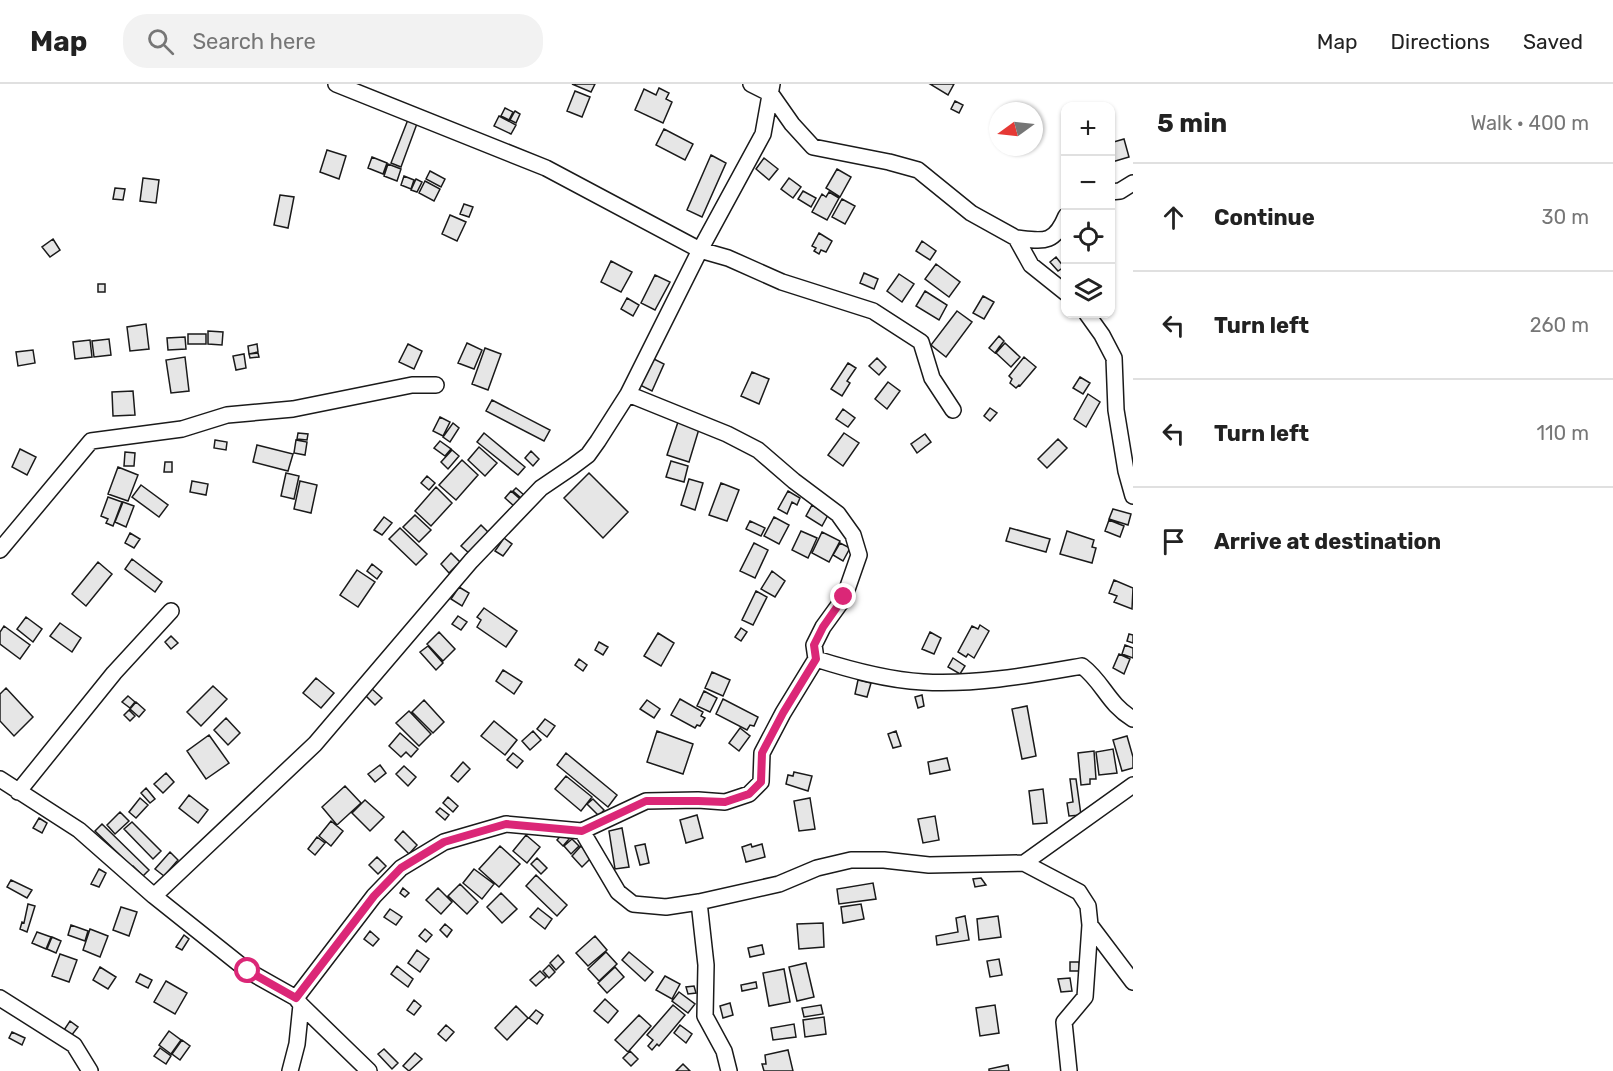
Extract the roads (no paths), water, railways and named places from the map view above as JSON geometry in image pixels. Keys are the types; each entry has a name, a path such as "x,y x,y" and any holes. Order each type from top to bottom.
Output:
{"street":[{"path":"336,84 546,168 700,250 728,258 782,282 873,311 921,342 932,378 953,410"},
{"path":"751,84 771,89 792,124 813,147 890,162 918,170 970,213 1016,238 1039,241 1051,238 1058,233 1061,226"},
{"path":"154,896 315,744 479,553 541,488 588,454 628,394 700,250 763,134 771,89"},
{"path":"1115,191 1133,183"},
{"path":"1016,238 1031,265 1061,290"},
{"path":"1090,318 1114,358 1116,410 1126,471 1133,496"},
{"path":"0,550 91,441 182,429 227,415 293,409 412,385 436,385"},
{"path":"290,1071 297,1044 299,1001 374,896 401,868 444,842 506,824 582,831 646,801 725,802 749,794 761,782 762,753 816,659 814,645 823,627 844,597 859,555 853,535 838,514 758,450 727,434 628,394"},
{"path":"18,792 114,673 171,611"},
{"path":"816,659 856,672 922,682 973,682 1082,666 1096,677 1106,695 1119,710 1133,719"},
{"path":"0,779 79,830 154,896 248,971 299,1001 369,1071"},
{"path":"1024,863 1133,785"},
{"path":"582,831 618,892 633,904 666,907 779,884 817,868 851,860 884,860 929,865 1024,863 1079,892 1088,906 1090,925 1085,997 1064,1022 1069,1071"},
{"path":"699,902 706,965 705,1016 724,1051 729,1071"},
{"path":"1090,925 1133,982"},
{"path":"0,998 74,1045 90,1071"}]}
